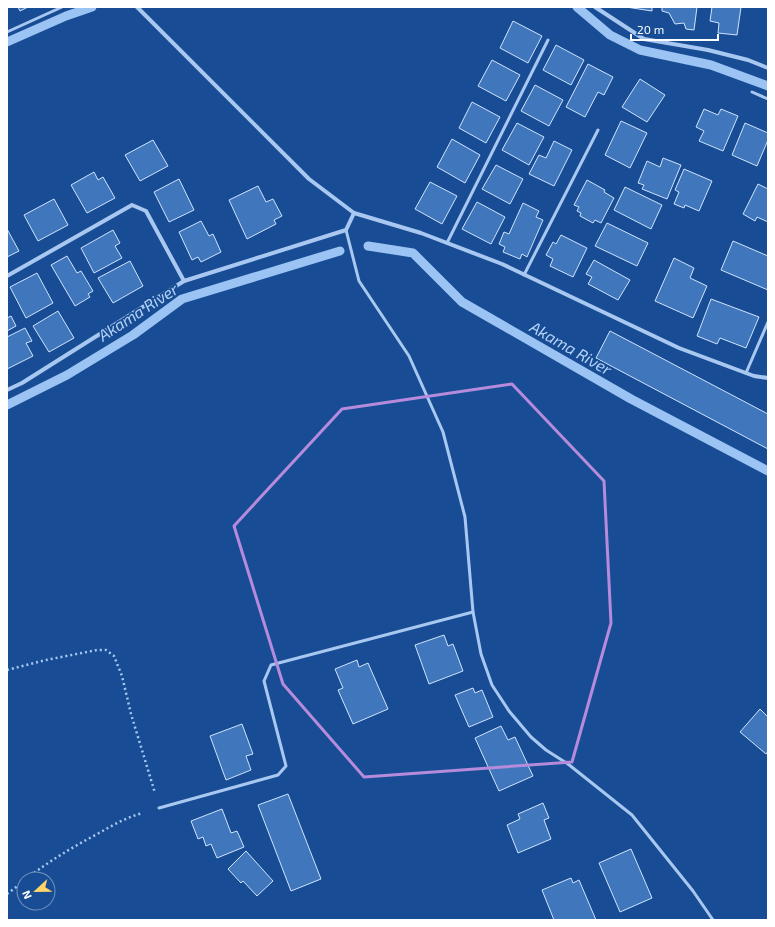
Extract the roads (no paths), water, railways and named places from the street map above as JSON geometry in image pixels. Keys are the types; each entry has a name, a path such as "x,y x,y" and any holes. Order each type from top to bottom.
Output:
{"street":[{"path":"137,7 309,179 354,213 421,233 502,264 679,348 754,376 768,378"},
{"path":"595,7 644,39 708,50 748,60 768,68"},
{"path":"7,276 132,205 146,211 184,281"},
{"path":"7,390 22,383 184,281 346,230 354,213"}],"lane":[{"path":"7,32 62,7"},
{"path":"447,243 548,40"},
{"path":"752,92 768,99"},
{"path":"524,275 598,130"},
{"path":"346,230 358,281 409,356 443,432 465,517 473,612 481,654 492,685 509,711 531,737 546,750 568,764 632,815 693,891 714,920"},
{"path":"746,373 768,322"},
{"path":"159,808 278,775 286,766 264,681 271,665 473,612"}],"waterway":[{"path":"7,42 66,16 92,7"},
{"path":"577,7 610,35 640,50 711,65 768,86"},
{"name":"Akama River","path":"368,246 413,253 462,302 631,399 768,471"},
{"name":"Akama River","path":"7,405 67,375 133,335 182,299 340,251"}]}
